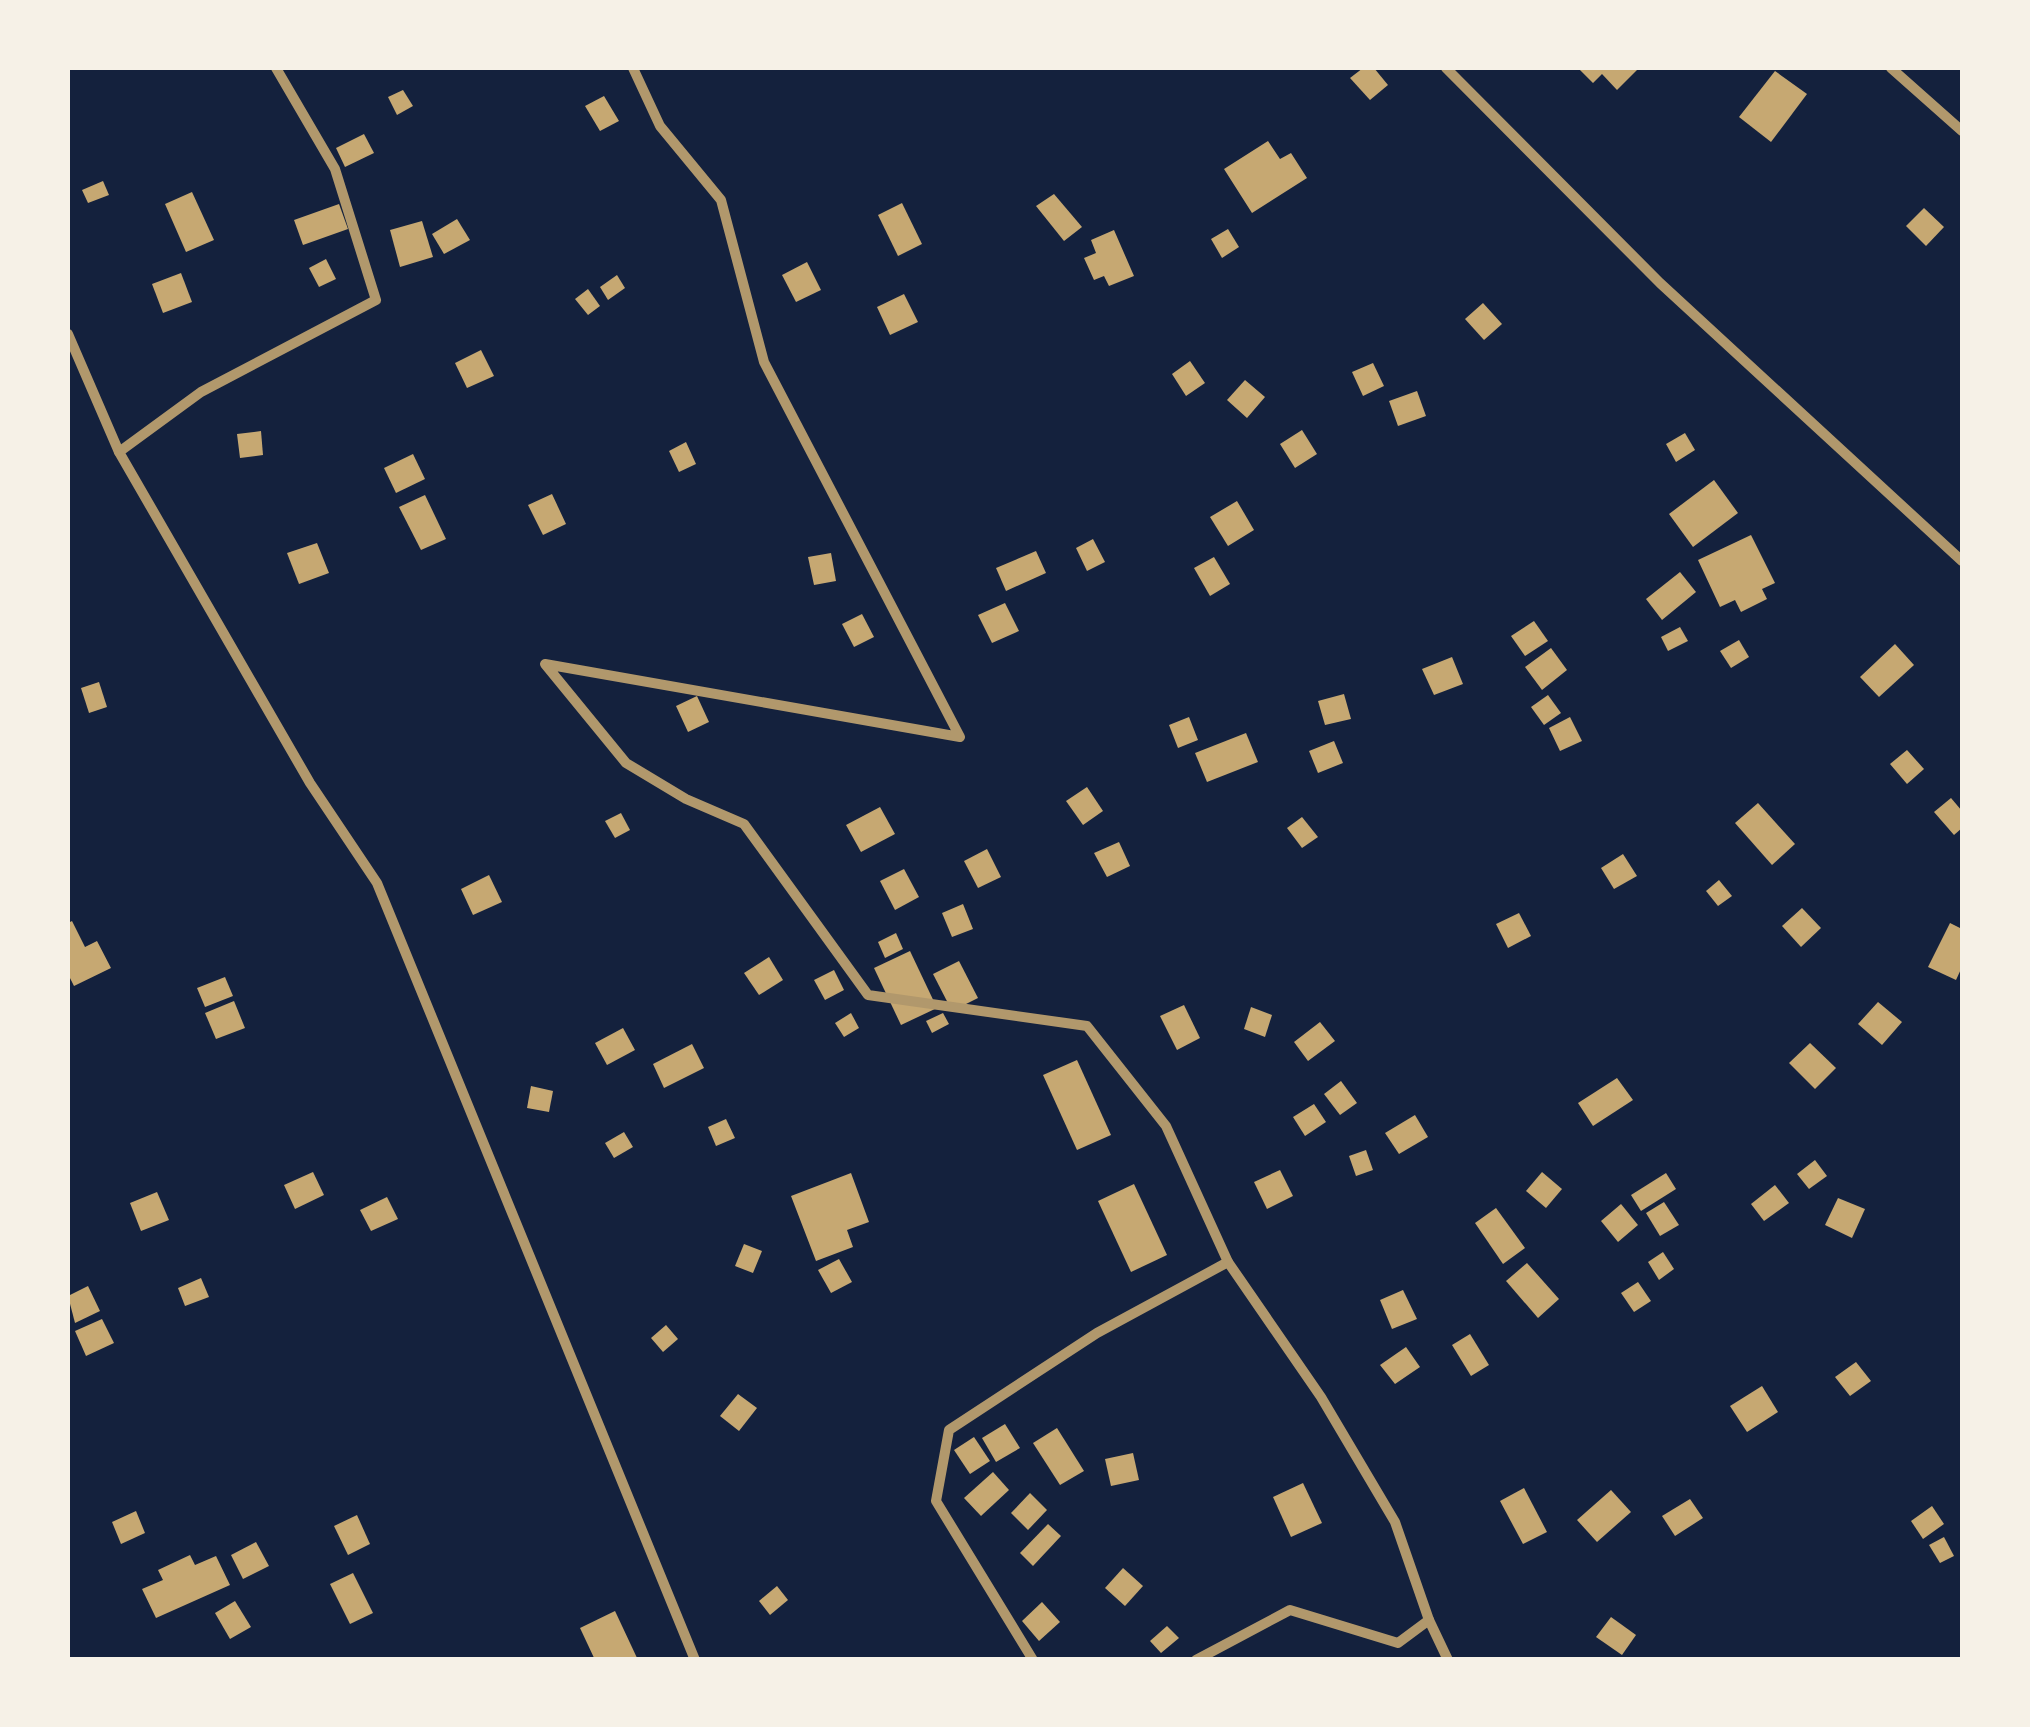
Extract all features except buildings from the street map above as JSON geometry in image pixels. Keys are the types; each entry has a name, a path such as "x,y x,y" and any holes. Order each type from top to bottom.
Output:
{"street":[{"path":"119,452 201,392 376,300 334,169 276,68"},
{"path":"633,68 660,126 721,200 764,362 960,737 545,664 626,763 686,799 744,824 868,995 1087,1026 1166,1126 1228,1262 1321,1397 1395,1522 1429,1620 1448,1660"},
{"path":"1446,68 1660,283 1962,560"},
{"path":"1891,68 1962,131"},
{"path":"68,334 119,452 310,783 377,883 694,1660"},
{"path":"1033,1660 936,1501 949,1430 1097,1332 1228,1262"},
{"path":"1196,1660 1290,1610 1398,1643 1429,1620"}]}
